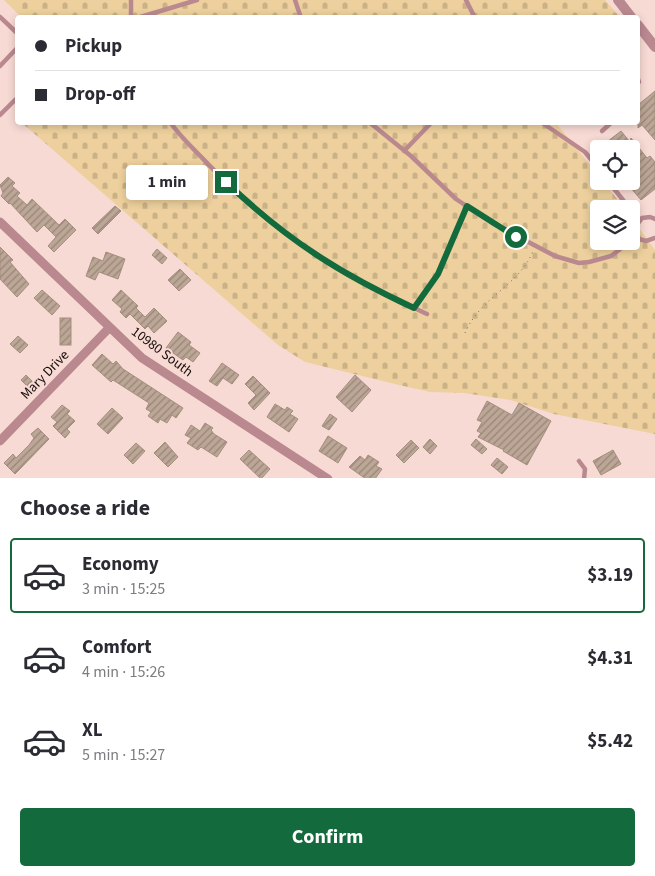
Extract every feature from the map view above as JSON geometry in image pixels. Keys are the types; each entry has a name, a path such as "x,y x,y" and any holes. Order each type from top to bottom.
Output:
{"street":[{"path":"618,0 630,15"},
{"path":"640,27 654,43"},
{"name":"10980 South","path":"0,222 110,328 159,371 328,478"},
{"name":"Mary Drive","path":"0,441 110,328"}],"lane":[{"path":"131,0 131,15"},
{"path":"147,15 197,0"},
{"path":"295,0 299,15"},
{"path":"466,0 474,15"},
{"path":"0,17 15,31"},
{"path":"0,66 15,50"},
{"path":"0,115 15,100"},
{"path":"173,125 253,209 286,235 331,266 427,314"},
{"path":"373,125 467,206 492,223 555,256 579,263 606,258 618,250"},
{"path":"404,151 429,125"},
{"path":"545,125 585,152 590,158"},
{"path":"602,131 609,125"},
{"path":"615,190 624,200"},
{"path":"414,308 438,274 467,206"},
{"path":"640,219 646,216 655,218"},
{"path":"640,238 646,241 655,240"},
{"path":"579,462 585,469 584,478"}],"path":[{"path":"465,333 478,309 527,264 536,246"}],"green space":[{"path":"4,0 605,0 618,15 19,15"},
{"path":"24,125 558,125 590,165 590,190 610,190 618,200 590,200 590,250 640,250 640,229 655,250 655,434 554,414 510,400 464,393 430,392 305,362 278,345"}],"building":[{"path":"655,91 655,140 642,125 638,128 638,125 640,125 640,103"},
{"path":"621,131 628,140 610,140"},
{"path":"640,149 647,158 650,156 655,162 655,189 641,200 633,190 640,190"},
{"path":"8,177 15,183 12,186 20,193 17,196 27,205 32,199 59,225 65,219 76,230 54,252 48,246 56,237 44,225 37,232 1,196 3,193 0,185"},
{"path":"115,206 121,211 98,234 92,228"},
{"path":"0,247 13,260 10,262 29,284 17,297 0,279"},
{"path":"157,249 167,258 162,264 152,255"},
{"path":"106,252 125,259 118,279 99,272 95,280 86,276 93,257 103,261"},
{"path":"180,269 191,280 179,291 168,280"},
{"path":"42,290 60,306 52,315 34,298"},
{"path":"121,290 138,306 136,308 145,317 154,308 167,321 154,333 148,326 145,329 130,314 126,318 120,312 122,309 112,300"},
{"path":"60,318 71,318 71,345 60,345"},
{"path":"178,332 191,342 189,345 200,353 193,362 186,357 183,360 166,348"},
{"path":"18,336 28,345 20,353 10,344"},
{"path":"102,354 113,364 116,361 123,369 183,408 176,418 172,415 167,423 160,419 158,423 148,416 151,412 146,409 149,403 113,380 111,382 92,365"},
{"path":"222,363 239,375 232,384 223,378 217,386 209,381"},
{"path":"26,375 35,384 30,389 21,380"},
{"path":"355,375 371,390 352,412 336,397"},
{"path":"253,376 270,393 254,410 248,403 256,395 245,384"},
{"path":"487,401 512,415 519,403 551,421 527,465 504,450 478,437 481,433 477,431 482,422 477,420"},
{"path":"275,404 285,410 287,407 293,411 290,414 298,419 289,432 267,417"},
{"path":"62,405 70,411 67,414 75,421 67,429 70,432 65,438 53,426 57,422 51,417"},
{"path":"112,408 123,418 108,434 97,424"},
{"path":"330,414 337,419 329,430 322,426"},
{"path":"205,423 213,428 211,430 214,434 227,442 217,457 201,447 198,450 187,443 191,438 185,435 191,425 200,431"},
{"path":"38,428 49,439 15,474 4,463 13,454 16,458 29,445 34,438 31,434"},
{"path":"328,436 347,448 338,463 319,451"},
{"path":"430,439 437,446 430,454 423,447"},
{"path":"476,439 487,449 482,454 471,445"},
{"path":"411,440 419,448 404,463 396,455"},
{"path":"165,442 178,457 168,467 154,453"},
{"path":"136,443 145,451 133,464 124,455"},
{"path":"249,450 270,469 260,478 240,459"},
{"path":"613,450 621,464 601,475 593,461"},
{"path":"368,455 379,462 376,466 382,469 376,478 365,478 349,467 360,456 365,460"},
{"path":"497,458 508,467 502,474 491,465"}],"route":[{"path":"226,182 253,209 286,235 331,266 375,290 414,308 438,274 467,206 516,237"}]}
